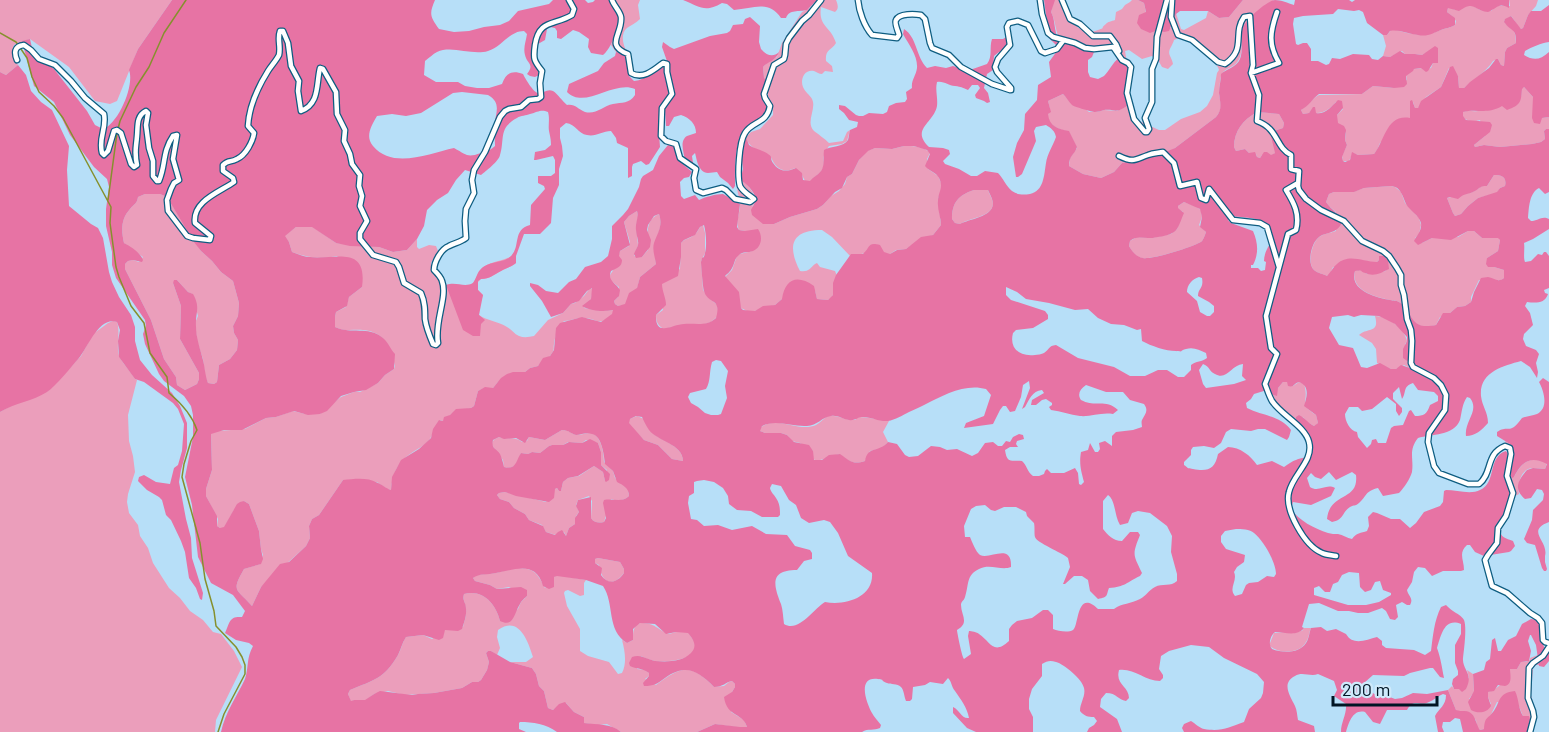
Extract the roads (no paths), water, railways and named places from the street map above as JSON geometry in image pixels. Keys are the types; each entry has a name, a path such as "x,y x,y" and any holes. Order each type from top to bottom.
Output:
{"street":[{"path":"17,60 16,49 24,45 39,59 55,65 85,98 104,114 105,123 100,140 102,153 108,151 114,131 117,130 121,133 134,166 137,164 134,151 137,123 143,112 147,112 146,125 153,161 153,176 157,181 162,175 166,147 173,136 177,135 173,159 179,180 171,189 167,209 187,236 210,240 211,236 195,223 195,214 215,192 234,182 223,171 223,165 226,161 241,157 254,138 254,132 248,126 249,115 261,83 278,55 279,34 283,31 288,43 291,66 299,81 301,111 316,96 320,68 323,69 337,95 337,114 345,129 345,145 352,164 360,175 358,186 362,196 360,206 367,221 360,233 360,239 373,255 396,262 404,283 421,293 431,341 435,345 438,343 437,327 443,287 442,279 434,270 434,263 446,247 466,238 465,209 474,193 472,180 474,170 502,114 509,109 520,107 529,100 541,97 542,71 534,59 537,36 545,26 572,15 574,9 569,0"},
{"path":"612,0 621,17 616,46 628,54 631,73 636,76 644,75 663,63 667,64 672,94 662,108 662,136 666,141 676,144 680,158 696,169 694,178 696,190 703,193 722,188 735,200 750,202 754,199 742,189 738,178 740,149 744,135 763,120 769,112 770,106 764,94 774,65 784,59 789,38 821,0"},
{"path":"858,0 860,11 872,35 897,38 899,35 897,19 902,15 921,15 925,19 932,48 949,56 966,70 995,86 1010,90 1011,88 995,67 998,59 1010,45 1008,23 1018,21 1028,25 1041,51 1045,53 1057,49 1064,41"},
{"path":"1040,0 1048,33 1053,37 1085,48 1113,47 1122,60 1128,63 1131,67 1127,93 1134,119 1147,132 1149,129 1145,118 1152,102 1152,69 1156,59 1157,37 1169,0"},
{"path":"1062,0 1070,19 1080,24 1093,36 1110,36 1122,60"},
{"path":"1169,0 1171,17 1178,35 1192,40 1218,62 1225,64 1232,60 1239,44 1241,21 1244,17 1250,16 1251,73 1259,95 1257,121 1270,127 1285,152 1291,156 1290,169 1299,171 1299,190 1306,199 1321,210 1344,221 1362,241 1383,251 1401,275 1411,330 1411,363 1413,367 1434,378 1446,395 1445,410 1432,426 1428,440 1432,462 1437,471 1468,484 1479,484 1484,479 1495,452 1504,446 1510,449 1507,474 1513,493 1506,516 1498,528 1497,543 1485,560 1492,586 1507,592 1542,622 1543,640 1549,645 1543,656 1529,668 1528,698 1534,717 1530,732"},
{"path":"1251,73 1279,63 1270,44 1277,12"},
{"path":"1119,156 1135,161 1149,154 1163,152 1174,163 1180,186 1197,182 1201,198 1206,200 1209,189 1233,220 1260,223 1267,228 1279,268"},
{"path":"1298,183 1286,190 1296,205 1298,223 1296,230 1288,234 1266,316 1271,348 1276,354 1265,384 1272,402 1304,433 1309,441 1310,452 1288,493 1290,509 1302,535 1311,545 1324,554 1336,556"}],"waterway":[{"path":"118,129 136,87 149,67 164,33 186,0"},
{"path":"0,33 16,42 27,58 39,92 63,118 111,207 110,223 119,277 131,306 144,323 150,353 167,377 169,393 186,410 197,430 191,441 182,477 200,543 205,579 216,626 236,647 245,665 245,674 224,714 218,732"},
{"path":"108,200 117,133"}]}
